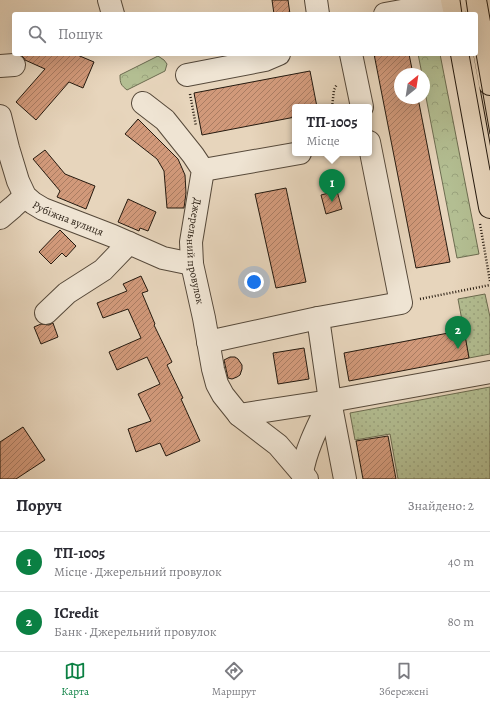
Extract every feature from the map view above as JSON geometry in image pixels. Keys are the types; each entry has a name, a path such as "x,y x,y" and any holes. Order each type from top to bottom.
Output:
{"main road":[{"path":"475,0 477,12"},
{"path":"478,17 490,84"},
{"path":"462,56 490,207"}],"street":[{"path":"109,0 112,12"},
{"path":"316,0 318,12"},
{"path":"399,12 456,4"},
{"path":"187,75 265,60 274,56"},
{"path":"351,56 361,104"},
{"path":"144,103 165,120 203,170 292,154"},
{"name":"Рубіжна вулиця","path":"0,116 18,181 25,196 33,203 43,209 163,258 192,264"},
{"path":"208,342 318,318 401,303 372,156"},
{"name":"Джерельний провулок","path":"203,170 191,242 192,264 217,384 223,395 239,415 278,445 304,476"},
{"path":"0,218 25,196"},
{"path":"46,313 67,293 103,270 129,243"},
{"path":"318,318 330,401 345,479"},
{"path":"239,415 330,401 490,372"},
{"path":"304,476 304,461 315,432 330,401"}],"path":[{"path":"187,75 197,133"},
{"path":"401,303 490,286"}],"green space":[{"path":"158,56 167,64 165,71 127,90 122,85 120,75"},
{"path":"418,56 440,56 479,254 457,258 427,104 430,104 430,68 421,68"},
{"path":"485,294 490,317 490,354 469,358 458,299"},
{"path":"490,387 490,479 398,479 390,434 355,440 350,413"}],"building":[{"path":"272,0 288,0 290,12 274,12"},
{"path":"22,56 80,56 94,62 83,88 69,82 36,120 16,102 45,69 25,60"},
{"path":"374,56 409,56 412,68 394,68 394,104 419,104 450,262 416,268"},
{"path":"310,71 316,104 292,104 292,118 202,135 194,93"},
{"path":"138,119 178,159 185,175 186,193 184,208 167,208 164,171 157,159 125,134"},
{"path":"45,150 65,174 95,186 86,209 57,197 60,191 33,159"},
{"path":"286,188 306,282 276,288 255,194"},
{"path":"337,191 342,209 326,214 321,195"},
{"path":"128,199 156,212 148,231 140,228 139,231 118,222"},
{"path":"60,230 76,246 66,257 62,253 51,264 39,252"},
{"path":"141,276 148,291 142,293 155,324 154,325 172,362 167,365 183,398 181,399 200,441 166,456 160,443 136,452 128,429 151,421 138,394 160,384 147,357 117,370 109,352 141,338 128,309 103,318 97,303 127,291 123,284"},
{"path":"53,323 58,337 41,344 34,327 41,324 49,325"},
{"path":"464,330 469,358 349,381 344,353"},
{"path":"304,348 309,379 278,384 273,353"},
{"path":"230,357 235,357 238,359 242,365 240,375 232,379 228,378 224,360"},
{"path":"23,427 45,460 16,479 0,479 0,442"},
{"path":"388,436 396,479 363,479 356,441"}],"tram line":[{"path":"460,0 462,12"},
{"path":"466,0 468,12"},
{"path":"469,56 490,170"},
{"path":"476,56 490,134"}],"place":[{"name":"ТП-1005","path":"332,202"},
{"name":"ICredit","path":"458,349"}]}
